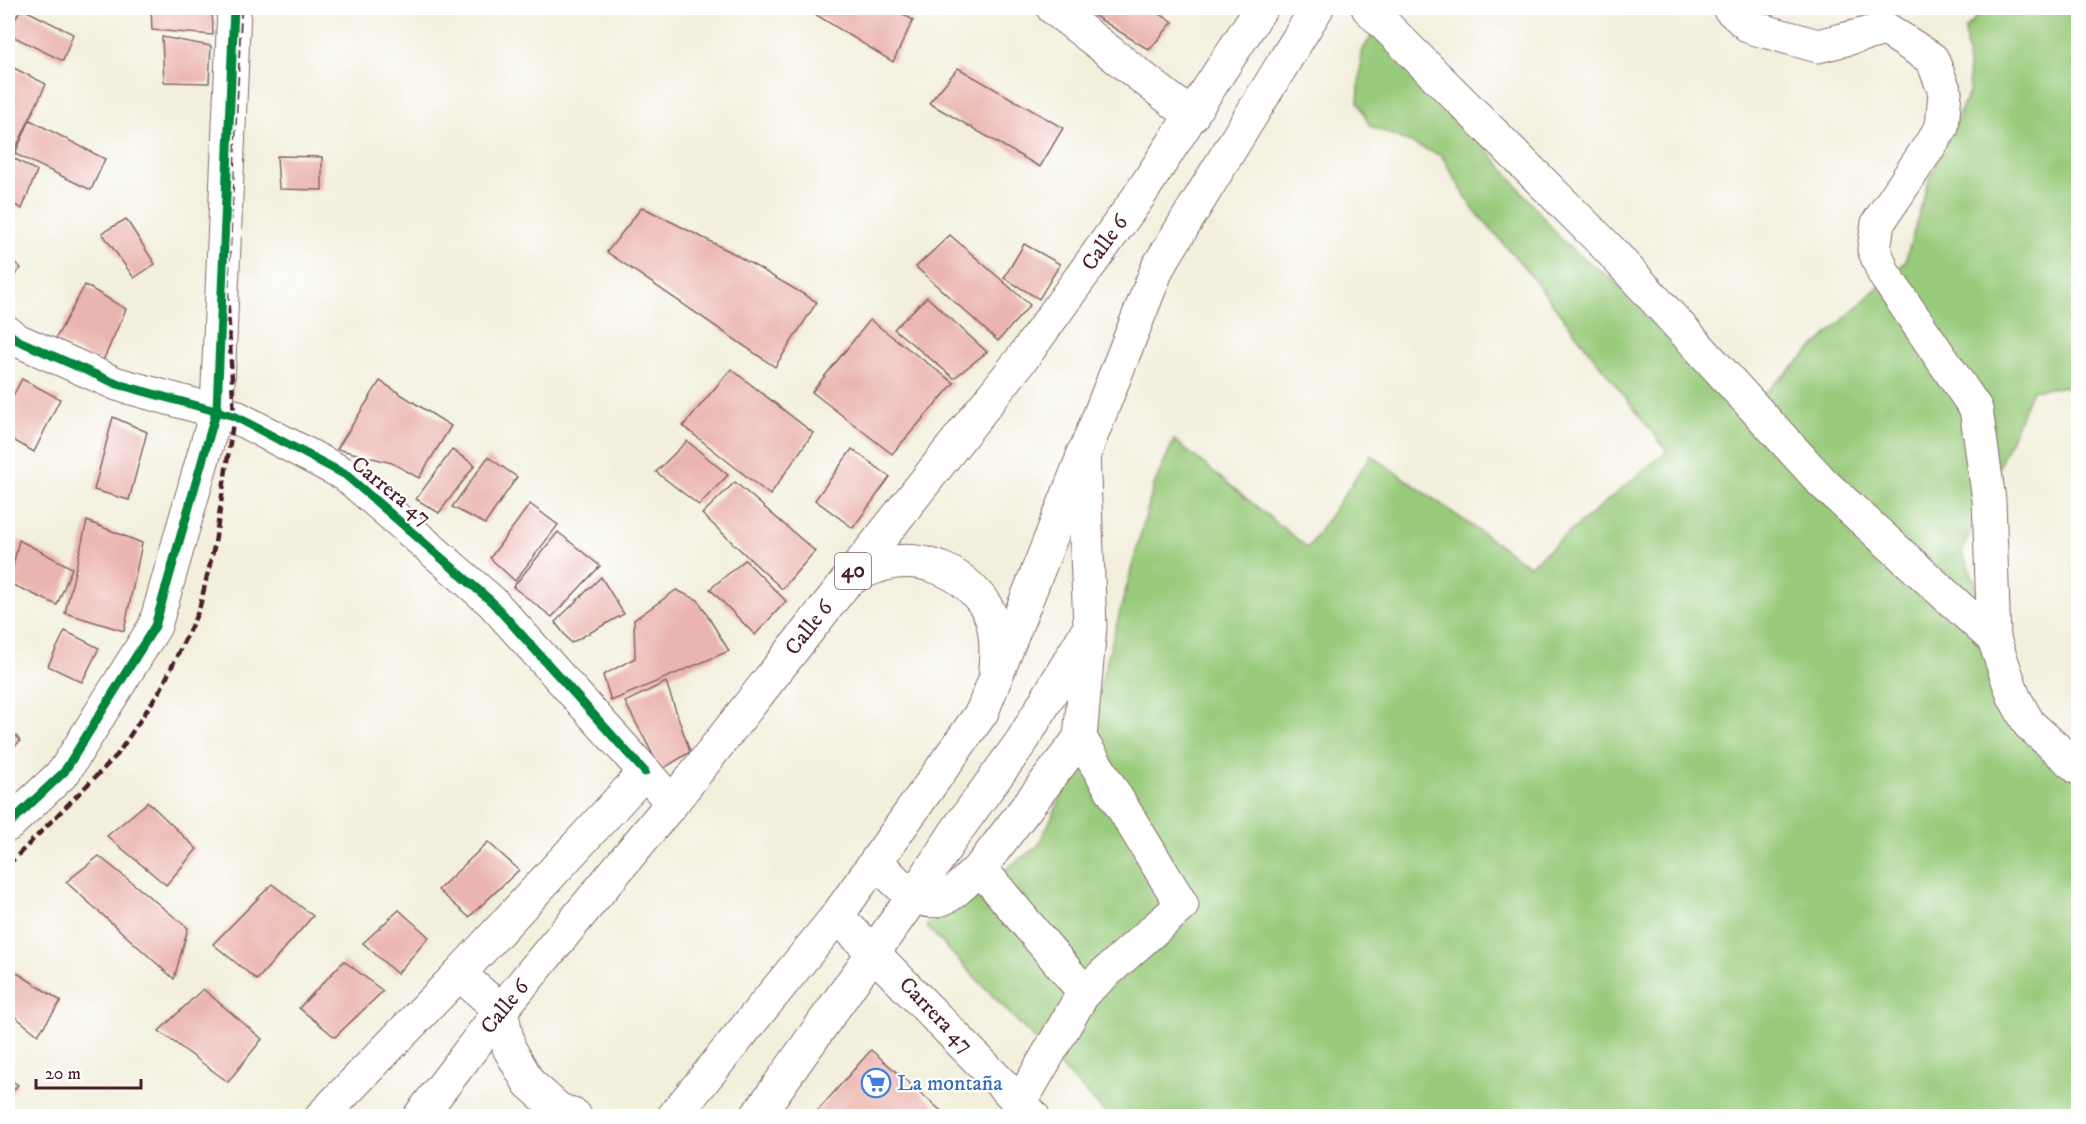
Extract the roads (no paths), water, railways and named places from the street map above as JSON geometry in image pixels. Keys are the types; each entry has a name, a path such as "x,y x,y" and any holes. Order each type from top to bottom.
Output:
{"main road":[{"path":"8,825 64,772 155,626 217,409 234,8"},
{"path":"1053,8 1192,116"},
{"name":"Calle 6","path":"420,1116 501,1010 672,803 1024,356 1137,199 1261,8"},
{"path":"674,1116 837,916 982,712 1158,267 1317,8"},
{"path":"1368,8 1608,248 1824,484 1994,639"},
{"path":"1729,8 1750,27 1818,46 1886,28 1932,59 1945,92 1942,127 1878,223 1874,249 1884,274 1976,409 1989,500 1994,639 2014,697 2029,724 2079,768"},
{"name":"Carrera 47","path":"8,333 17,340 117,384 217,409 346,475 492,602 672,803"},
{"path":"877,862 913,897 932,900 947,897 980,867 1080,738 1090,627 1083,453"},
{"path":"830,600 856,574 891,561 928,563 961,578 986,606 998,641 994,676 982,712"},
{"path":"757,1116 1022,741 1090,627"},
{"path":"1027,1110 1084,992 1182,905 1080,738"},
{"path":"322,1116 459,974 645,772"},
{"path":"980,867 1084,992"},
{"name":"Carrera 47","path":"837,916 1027,1110"},
{"path":"459,974 501,1010 509,1048 529,1083 558,1109 575,1116"}],"railway":[{"path":"8,865 117,755 161,689 199,610 215,543 234,416 227,291 240,8"}],"place":[{"name":"La montaña","path":"876,1083"}]}
